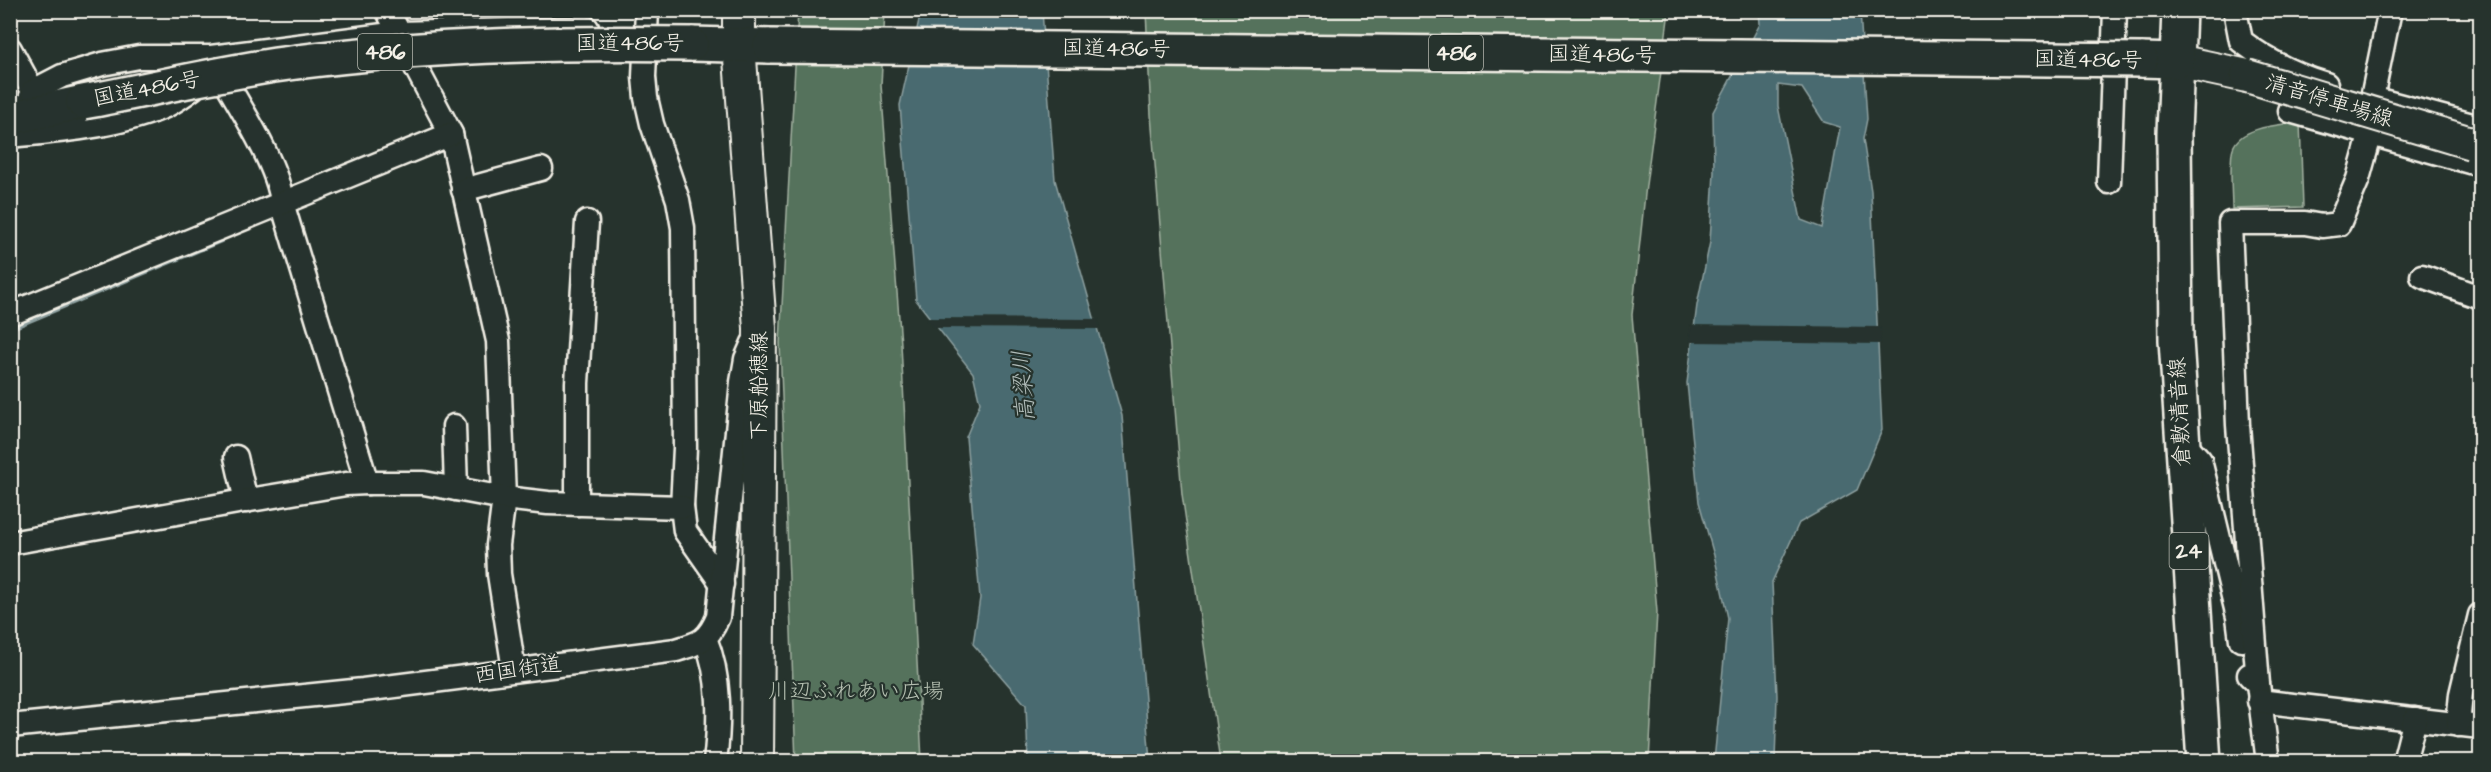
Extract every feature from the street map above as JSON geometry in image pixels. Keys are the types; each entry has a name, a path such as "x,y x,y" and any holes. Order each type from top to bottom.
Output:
{"main road":[{"name":"下原船穂線","path":"739,10 754,45 760,327 757,762"},
{"path":"2177,61 2179,10"},
{"name":"国道486号","path":"20,115 263,67 375,53 541,43 2177,61"},
{"name":"清音停車場線","path":"2177,61 2247,76 2478,145"},
{"name":"倉敷清音線","path":"2177,61 2174,134 2176,340 2204,762"}],"street":[{"path":"387,10 401,36"},
{"path":"2109,182 2115,10"},
{"path":"2235,10 2241,41 2257,54 2300,76 2372,98 2478,145"},
{"path":"2372,98 2390,10"},
{"path":"20,115 62,76 102,64 139,57 205,57 401,36 646,19 644,77 646,98 652,124 678,200 683,228 685,448 681,507 685,531 722,584"},
{"path":"10,49 20,115"},
{"path":"20,115 50,133 114,121 161,108 192,89 205,57"},
{"path":"205,57 255,134 281,189 282,203 367,483"},
{"path":"414,64 452,134 498,341 504,498 498,545 499,574 514,670"},
{"path":"2300,76 2290,111 2371,132 2478,145"},
{"path":"2268,762 2258,692 2238,425 2229,223 2305,223 2322,226 2339,224 2358,178 2371,132"},
{"path":"10,314 452,134"},
{"path":"463,189 541,169"},
{"path":"577,504 577,383 587,222"},
{"path":"2422,276 2481,297"},
{"path":"715,762 719,725 716,681 714,659 705,638 711,634 718,617 742,382 746,359 760,327"},
{"path":"454,426 456,489"},
{"path":"2182,440 2200,460 2238,617 2245,667 2258,692"},
{"path":"236,457 246,501"},
{"path":"10,543 346,484 424,483 504,498 577,504 681,507"},
{"path":"2458,725 2461,694 2481,615"},
{"name":"西国街道","path":"10,726 363,690 676,650 699,643 705,638"},
{"path":"2258,692 2415,719 2481,727"},
{"path":"2404,762 2415,719"}],"green space":[{"name":"川辺ふれあい広場","path":"798,11 885,11 881,85 901,344 922,761 796,762 780,343"},
{"path":"1146,11 1669,11 1646,185 1632,315 1657,612 1649,761 1221,761 1182,494 1151,115"},
{"path":"2300,122 2303,207 2232,209 2231,160 2237,141 2244,135 2262,128"}],"water":[{"name":"高梁川","path":"921,11 1042,11 1055,180 1122,416 1150,761 1028,761 1026,705 973,644 980,598 966,437 980,403 973,373 916,300 900,105"},
{"path":"1759,11 1860,11 1867,119 1863,139 1871,191 1882,430 1857,490 1799,523 1772,582 1777,696 1775,761 1714,761 1728,618 1699,502 1687,383 1697,305 1710,242 1714,172 1713,112 1760,24","holes":["1778,85 1802,88 1824,122 1840,127 1822,228 1801,220 1778,106"]}],"pier":[{"path":"926,318 1098,319 1100,329 934,328"},
{"path":"1691,325 1880,327 1881,344 1689,342"}],"waterway":[{"path":"10,328 221,240"}]}
